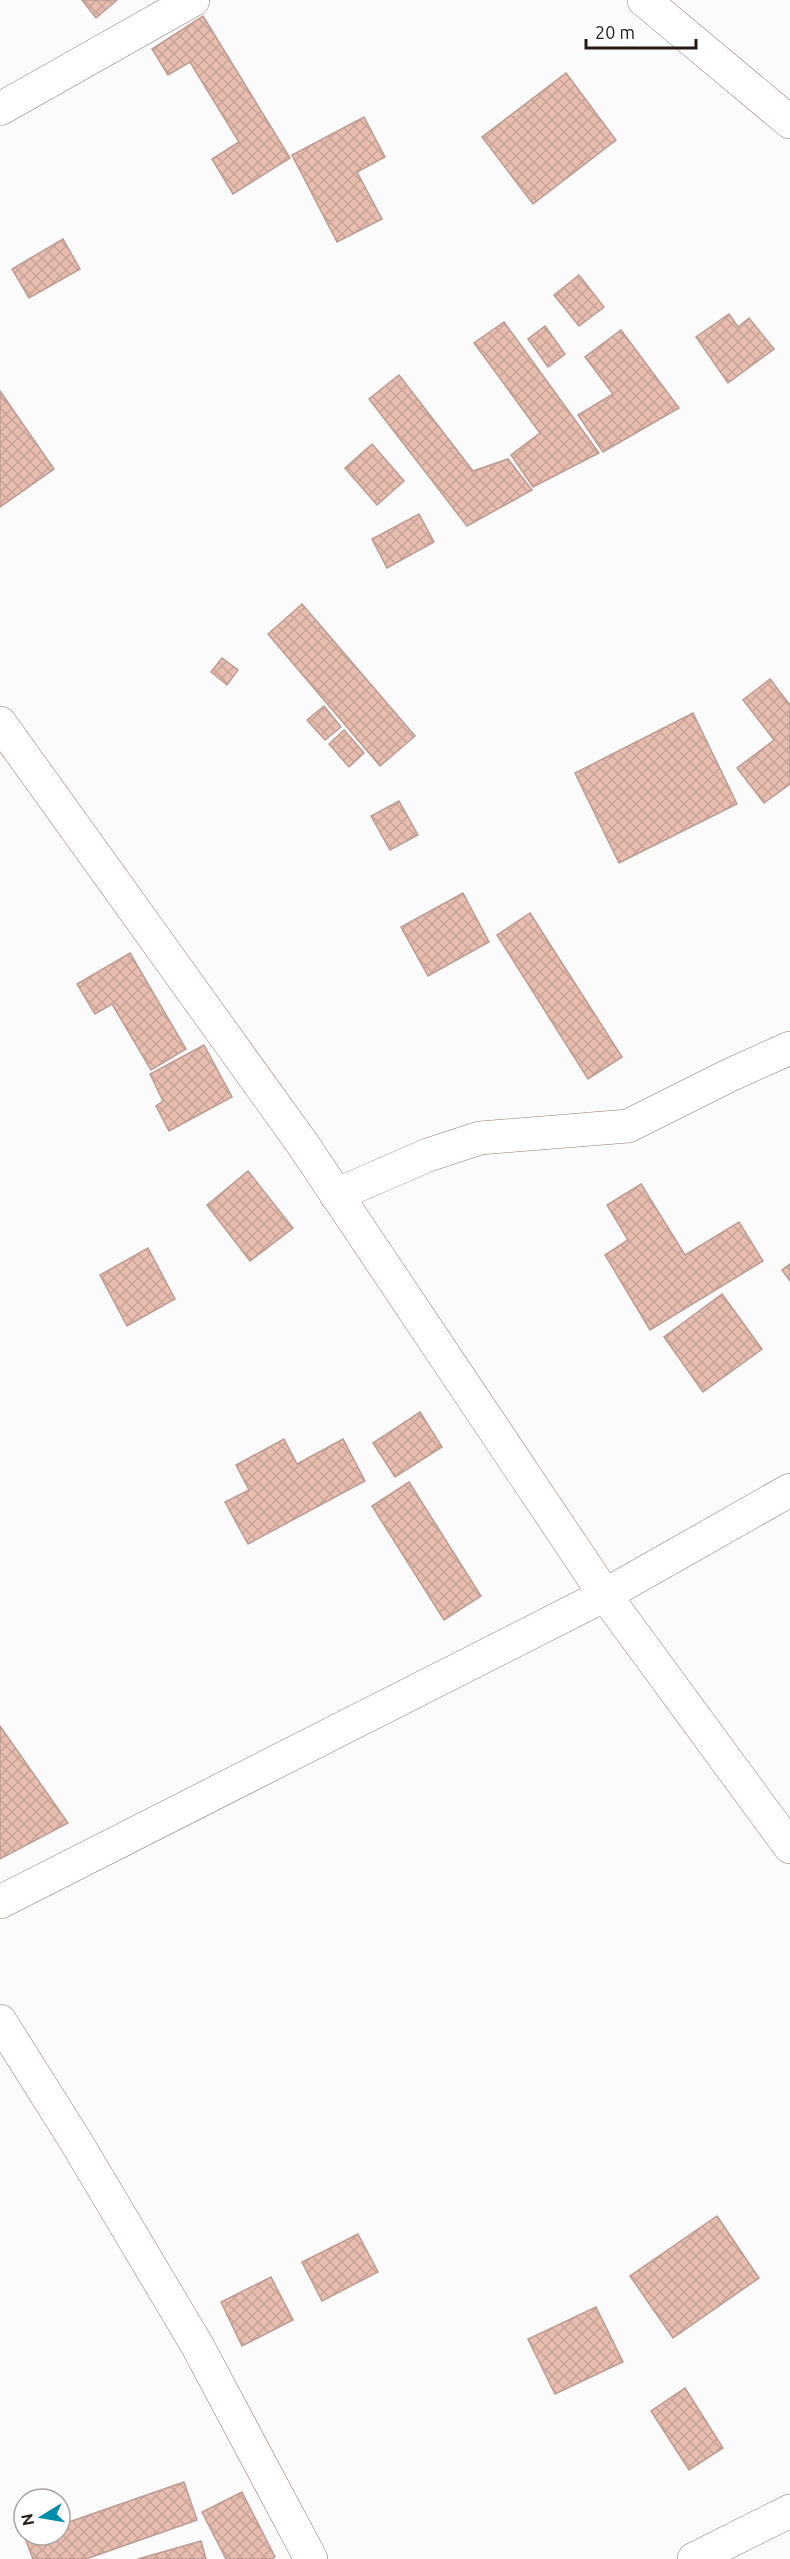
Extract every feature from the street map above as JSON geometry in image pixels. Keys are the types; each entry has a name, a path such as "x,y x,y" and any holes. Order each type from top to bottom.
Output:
{"street":[{"path":"0,109 193,0"},
{"path":"644,0 790,122"},
{"path":"0,723 336,1195 605,1595 790,1847"},
{"path":"336,1195 428,1155 480,1138 628,1126 790,1048"},
{"path":"0,1902 605,1595 790,1490"},
{"path":"0,2021 75,2140 197,2345 311,2559"},
{"path":"694,2559 790,2511"}],"building":[{"path":"82,0 117,0 96,18"},
{"path":"203,16 290,158 233,194 212,159 239,142 190,62 168,75 152,49"},
{"path":"566,73 616,140 533,204 482,137"},
{"path":"364,117 385,157 357,172 382,219 337,242 292,155"},
{"path":"63,239 80,269 29,298 12,269"},
{"path":"579,275 604,307 579,326 554,295"},
{"path":"729,314 738,327 749,318 774,349 728,383 696,337"},
{"path":"504,322 599,453 533,487 511,455 540,433 474,343"},
{"path":"545,326 565,354 548,367 528,339"},
{"path":"621,330 679,408 603,452 578,415 613,394 585,357"},
{"path":"399,375 473,471 508,459 532,490 467,526 369,399"},
{"path":"0,391 54,469 0,507"},
{"path":"372,444 404,481 377,505 345,468"},
{"path":"419,514 434,542 387,568 372,539"},
{"path":"302,604 415,736 380,766 268,634"},
{"path":"222,658 238,670 227,685 211,672"},
{"path":"770,679 790,705 790,784 764,803 737,768 774,740 743,700"},
{"path":"324,706 341,727 325,740 307,720"},
{"path":"693,713 737,804 619,863 575,773"},
{"path":"344,730 364,753 349,767 329,744"},
{"path":"399,801 418,835 390,850 371,816"},
{"path":"463,893 489,942 428,976 401,927"},
{"path":"530,913 622,1057 588,1079 497,935"},
{"path":"130,953 186,1049 151,1070 112,1004 95,1014 77,984"},
{"path":"204,1045 232,1097 169,1131 156,1106 163,1101 150,1074"},
{"path":"248,1171 293,1228 250,1261 207,1205"},
{"path":"641,1184 685,1255 739,1222 763,1261 650,1330 605,1255 628,1240 607,1205"},
{"path":"148,1248 175,1299 127,1326 100,1275"},
{"path":"790,1264 790,1281 782,1270"},
{"path":"722,1294 762,1349 703,1392 664,1337"},
{"path":"420,1412 442,1447 395,1477 373,1443"},
{"path":"284,1439 297,1464 343,1439 365,1481 248,1544 225,1502 249,1490 236,1465"},
{"path":"409,1482 481,1596 444,1620 372,1506"},
{"path":"0,1726 68,1823 0,1859"},
{"path":"717,2216 759,2278 673,2338 630,2276"},
{"path":"358,2234 378,2272 322,2301 302,2262"},
{"path":"271,2277 293,2320 242,2346 221,2302"},
{"path":"596,2307 623,2362 555,2394 528,2339"},
{"path":"685,2388 723,2448 689,2470 651,2411"},
{"path":"184,2482 197,2520 86,2559 33,2559 28,2547 72,2547 72,2521"},
{"path":"242,2492 275,2557 271,2559 226,2559 202,2512"},
{"path":"201,2541 206,2559 138,2559"}]}
